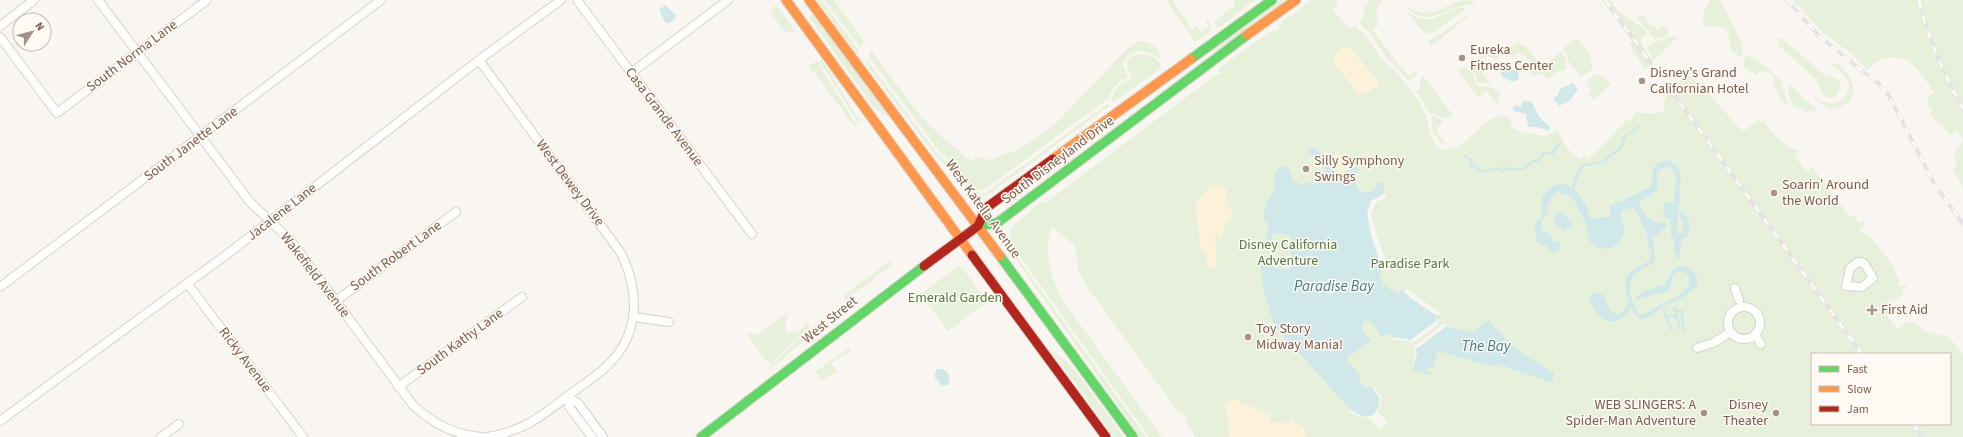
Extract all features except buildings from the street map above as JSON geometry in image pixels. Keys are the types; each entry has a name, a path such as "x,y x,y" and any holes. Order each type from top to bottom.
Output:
{"main road":[{"path":"786,0 1106,437"},
{"name":"West Katella Avenue","path":"809,0 978,226 1132,437"},
{"name":"South Disneyland Drive","path":"978,226 986,208 1272,0"},
{"name":"South Disneyland Drive","path":"978,226 997,223 1198,71 1296,0"},
{"path":"1189,61 1198,71"},
{"name":"West Street","path":"701,437 771,385 874,303 978,226"}],"street":[{"path":"0,26 34,0"},
{"name":"Wakefield Avenue","path":"98,0 249,201 291,241 398,387 413,405 435,423 450,431 475,437"},
{"name":"South Norma Lane","path":"0,37 57,113 207,0"},
{"name":"South Janette Lane","path":"0,287 381,0"},
{"name":"Jacalene Lane","path":"0,421 270,221 479,60 561,0"},
{"name":"Casa Grande Avenue","path":"577,0 752,234"},
{"path":"631,73 728,0"},
{"name":"West Dewey Drive","path":"479,60 621,253 633,284 634,317"},
{"name":"South Robert Lane","path":"336,301 456,212"},
{"name":"Ricky Avenue","path":"187,283 303,437"},
{"path":"1735,288 1739,300"},
{"name":"South Kathy Lane","path":"398,387 522,297"},
{"path":"1740,307 1747,307 1754,310 1760,316 1760,327 1755,335 1749,339 1742,339 1731,332 1728,323 1731,314 1740,307"},
{"path":"487,437 521,428 541,416 607,366 615,358 626,340 634,317 669,322"},
{"path":"1697,348 1713,342 1731,332"},
{"path":"1755,335 1761,344"},
{"path":"567,397 570,408 592,437"},
{"path":"567,397 578,403 603,437"},
{"path":"161,437 179,424"}],"green space":[{"path":"817,0 821,0 860,52 857,54"},
{"path":"825,0 834,0 864,41 861,49"},
{"path":"1166,0 1172,0 1192,29 1196,26 1201,32 1209,26 1205,21 1207,19 1212,30 1195,42"},
{"path":"1234,0 1254,0 1218,28 1214,22 1234,6"},
{"path":"1280,0 1287,0 1218,49 1210,53 1208,51"},
{"name":"Disney California Adventure","path":"1312,0 1337,0 1337,6 1333,9 1335,12 1349,28 1355,26 1360,32 1362,31 1382,59 1399,75 1419,101 1427,118 1429,133 1437,147 1434,148 1436,150 1439,148 1448,149 1457,147 1487,122 1496,117 1506,115 1511,119 1510,124 1515,129 1526,134 1530,132 1535,135 1542,135 1555,131 1558,132 1567,148 1579,160 1585,155 1589,159 1628,119 1630,121 1635,112 1656,114 1664,110 1664,102 1668,92 1687,73 1703,89 1704,88 1739,128 1744,131 1758,120 1761,123 1763,121 1780,141 1799,152 1795,157 1806,171 1812,167 1850,217 1853,215 1859,223 1864,222 1865,225 1859,230 1866,234 1883,252 1900,282 1898,286 1906,285 1906,288 1902,291 1903,294 1897,300 1889,300 1895,308 1886,314 1897,329 1907,322 1914,322 1925,331 1949,337 1963,354 1963,437 1196,437 1185,422 1187,420 1181,412 1179,413 1088,288 1078,270 1075,246 1052,227 1049,237 1048,256 1055,283 1063,301 1162,437 1149,437 1014,248 1010,241 1010,229 1043,200 1045,203 1217,74 1222,74 1218,69 1273,30 1275,32 1280,28 1278,25"},
{"path":"1371,0 1383,0 1378,5 1376,11 1379,24 1373,30 1400,67 1401,66 1408,75 1417,69 1417,74 1409,81 1387,58 1369,32 1360,23 1364,14 1363,7"},
{"path":"1471,0 1475,2 1469,6 1468,4 1460,6 1429,17 1414,13 1407,7 1426,13 1440,10 1454,3"},
{"path":"1602,0 1611,0 1618,11 1641,27 1648,34 1644,35 1641,41 1652,62 1645,68 1632,51 1633,49 1629,44 1633,41"},
{"path":"1710,0 1720,0 1722,3 1742,43 1743,53 1739,57 1731,50 1726,29 1713,25 1713,27 1705,26 1702,19"},
{"path":"1793,0 1963,0 1963,139 1956,131 1950,135 1941,123 1939,124 1930,113 1933,110 1927,105 1929,103 1926,99 1934,92 1921,73 1911,63 1904,59 1886,59 1874,63 1868,70 1853,55 1822,32"},
{"path":"776,5 795,31 792,33 785,32 772,15 773,8"},
{"path":"1464,7 1465,9 1435,32 1427,34 1420,29 1405,9 1422,19 1429,19"},
{"path":"813,14 890,118 874,108 809,17"},
{"path":"1643,14 1651,26 1653,24 1658,30 1664,25 1669,32 1664,37 1655,39 1637,18"},
{"path":"1466,15 1467,17 1431,47 1428,43 1429,40 1443,33"},
{"path":"1676,35 1678,41 1676,39 1653,61 1647,47 1653,43"},
{"path":"1577,38 1589,54 1593,68 1588,73 1583,74 1583,76 1581,76 1571,66 1563,48"},
{"path":"1779,38 1782,38 1823,74 1838,79 1841,85 1837,95 1830,98 1823,95 1815,78 1778,45"},
{"path":"1139,41 1148,42 1154,46 1157,49 1162,61 1146,52 1141,51 1130,54 1123,64 1128,77 1116,85 1109,98 982,191 972,190 952,163 939,151 868,56 871,50 911,103 933,128 966,157 970,160 976,161 973,156 991,160 1019,149 1037,138 1056,123 1129,47"},
{"path":"1518,41 1521,45 1525,45 1541,64 1544,61 1546,64 1562,51 1566,60 1566,70 1557,72 1548,79 1539,73 1533,76 1528,70 1533,66 1532,63 1522,54 1516,53 1514,57 1499,56 1494,59 1487,56 1480,59 1478,67 1490,83 1478,83 1475,74 1468,66 1494,46 1498,49 1505,50"},
{"path":"1141,54 1158,60 1161,66 1160,69 1112,103 1115,90 1133,78 1127,70 1128,60 1132,56"},
{"path":"1747,56 1756,58 1781,80 1788,106 1780,98 1773,83 1775,80 1770,73 1760,71 1756,75 1744,66 1744,60"},
{"path":"819,60 822,60 860,121 859,124"},
{"path":"867,60 938,155 949,164 947,166 938,159 867,65"},
{"path":"817,61 857,126 856,127 848,120 843,111 809,66"},
{"path":"1830,63 1839,64 1846,72 1853,86 1850,100 1843,106 1834,109 1827,107 1813,97 1814,95 1823,102 1836,103 1844,98 1848,91 1849,86 1847,79"},
{"path":"1465,67 1472,72 1477,86 1491,87 1499,90 1500,94 1497,104 1487,91 1478,97 1458,71"},
{"path":"1598,74 1611,83 1594,100 1588,95 1591,89 1586,83 1593,75"},
{"path":"1423,76 1453,115 1448,119 1430,113 1416,91 1420,88 1420,80"},
{"path":"1790,84 1806,101 1815,107 1818,116 1814,110 1810,110 1805,114 1802,109 1793,106 1788,92"},
{"path":"1109,103 1109,106 986,196 984,194"},
{"path":"1434,116 1443,121 1435,130 1446,144 1440,143 1433,132 1431,118"},
{"path":"1963,139 1963,188 1953,168 1957,166 1957,163 1955,163 1956,146 1960,147"},
{"path":"1007,243 1146,437 1140,437 1006,245"},
{"path":"891,260 893,263 891,266 845,301 844,295"},
{"name":"Emerald Garden","path":"959,266 966,273 987,302 948,331 920,294"},
{"path":"788,312 785,328 788,333 797,333 803,328 806,321 810,327 770,365 746,334 750,333 760,335 762,331"},
{"path":"832,313 832,316 769,370 768,369 805,334"},
{"path":"849,348 851,351 831,363 837,372 822,381 815,372"},
{"path":"1055,352 1074,369 1124,437 1114,437 1053,353"}],"sand":[{"path":"1344,47 1349,47 1379,81 1379,84 1369,93 1363,93 1360,95 1333,62 1335,54"},
{"path":"1334,153 1355,159 1372,159 1371,162 1354,164 1348,169 1343,177 1336,177 1332,164"},
{"path":"1213,183 1216,186 1219,184 1227,190 1225,203 1235,215 1226,223 1220,244 1219,234 1215,234 1216,269 1207,265 1205,251 1201,251 1195,204"},
{"path":"1234,399 1270,415 1271,422 1289,423 1292,418 1304,428 1307,437 1229,437 1226,404"}],"water":[{"path":"665,5 677,16 666,24 659,10"},
{"path":"1507,67 1518,72 1519,79 1513,82 1502,77 1500,70"},
{"path":"1573,83 1578,91 1574,94 1571,100 1559,106 1553,98 1558,95 1560,89"},
{"path":"1523,101 1532,102 1538,115 1551,129 1547,131 1538,127 1528,127 1526,114 1514,111 1512,108 1515,105 1521,107"},
{"name":"Paradise Bay","path":"1311,147 1325,155 1332,152 1334,153 1332,164 1336,172 1336,177 1343,177 1343,173 1357,163 1359,171 1356,174 1354,182 1360,191 1369,192 1375,188 1378,182 1383,183 1386,198 1375,203 1371,216 1386,261 1380,265 1381,272 1379,274 1383,282 1381,284 1383,287 1386,285 1397,294 1406,288 1441,315 1435,319 1437,322 1410,342 1408,339 1393,338 1390,333 1385,336 1381,336 1372,322 1366,320 1363,323 1362,329 1371,340 1353,354 1349,354 1346,360 1360,375 1359,380 1364,387 1372,387 1379,397 1377,411 1386,423 1351,410 1289,342 1288,343 1272,321 1272,316 1269,312 1270,310 1264,292 1260,263 1266,262 1266,256 1274,256 1273,268 1289,269 1292,235 1273,233 1271,238 1272,245 1266,244 1268,224 1264,220 1265,205 1274,190 1276,183 1273,176 1280,166 1288,167 1293,180 1304,186 1305,183 1311,183 1313,185 1318,182 1317,179 1319,176 1323,177 1326,170 1322,168 1322,163 1324,162 1321,155 1318,157 1307,152"},
{"path":"1670,160 1678,167 1681,174 1677,235 1682,233 1684,223 1680,218 1681,212 1687,216 1689,222 1688,235 1679,241 1682,245 1679,254 1682,258 1677,258 1674,250 1674,240 1671,236 1670,219 1667,219 1662,212 1664,211 1664,203 1674,202 1676,177 1673,170 1665,166 1657,173 1657,191 1639,201 1642,210 1650,219 1661,224 1663,221 1668,225 1653,238 1655,261 1639,271 1633,277 1630,282 1630,293 1640,315 1679,295 1689,286 1689,275 1681,271 1673,277 1669,291 1641,298 1637,301 1635,298 1644,291 1665,284 1674,268 1680,266 1691,269 1697,276 1697,283 1694,289 1688,294 1660,309 1648,318 1638,318 1631,307 1627,314 1620,320 1612,322 1607,321 1599,315 1589,301 1591,295 1597,292 1602,294 1612,312 1617,315 1623,312 1627,303 1630,304 1626,289 1628,275 1631,271 1645,264 1652,255 1648,243 1647,232 1644,229 1638,214 1633,207 1621,211 1624,229 1622,237 1613,247 1604,249 1597,247 1589,240 1585,222 1575,201 1568,195 1559,192 1552,196 1547,208 1548,215 1542,219 1541,228 1544,232 1547,231 1555,242 1558,241 1561,246 1558,251 1552,252 1545,245 1542,247 1539,242 1536,242 1537,236 1534,231 1537,228 1534,224 1541,218 1542,197 1550,188 1558,184 1566,185 1579,194 1591,219 1610,217 1610,205 1615,205 1615,201 1620,202 1650,187 1655,166 1662,161"},
{"path":"1561,211 1573,224 1563,231 1559,226 1558,227 1552,218"},
{"name":"The Bay","path":"1489,320 1518,350 1554,373 1552,383 1496,363 1494,367 1438,351 1433,368 1427,367 1425,371 1432,373 1431,375 1413,370 1417,352 1414,348 1444,326 1472,332"},
{"path":"937,369 943,369 948,373 950,379 948,385 942,386 934,376"}],"pier":[{"path":"1385,193 1386,198 1375,203 1371,216 1386,261 1381,264 1371,235 1367,213 1371,201"},
{"path":"1406,288 1441,315 1437,316 1409,297 1403,291"},
{"path":"1437,320 1439,324 1411,344 1407,341 1393,340 1390,337 1408,339 1409,341"},
{"path":"1443,324 1448,325 1415,350 1417,352 1413,370 1415,352 1413,347"},
{"path":"1372,387 1375,387 1381,397 1381,406 1378,413 1388,422 1379,429 1369,418 1360,418 1350,412 1347,408 1362,417 1374,414 1379,407 1380,401"}],"waterway":[{"path":"1572,191 1579,170 1585,165 1603,162 1621,147 1625,136 1639,127"},
{"path":"1471,165 1475,166 1481,172 1499,168 1501,171 1510,168 1518,170 1525,168 1532,162 1539,160 1544,153 1552,154 1560,143"},
{"path":"1465,156 1471,160 1471,166"},
{"path":"1674,308 1679,322 1678,328"},
{"path":"1663,310 1672,330"},
{"path":"1675,310 1683,312 1683,331"},
{"path":"1667,316 1677,317"}],"railway":[{"path":"1605,0 1651,63"},
{"path":"1787,0 1819,36 1879,84 1888,94 1935,185 1963,224"},
{"path":"1919,0 1927,29 1937,56 1963,109"},
{"path":"1670,89 1861,353"},
{"path":"1914,425 1923,437"}],"traffic: fast":[{"path":"1191,59 1272,0"},
{"path":"978,226 997,223 1247,35"},
{"path":"1000,256 1133,437"},
{"path":"701,437 924,266"}],"traffic: slow":[{"path":"786,0 972,255"},
{"path":"809,0 1000,256"},
{"path":"1247,35 1296,0"},
{"path":"1053,159 1191,59"}],"traffic: jam":[{"path":"924,266 978,226 986,208 1053,159"},
{"path":"972,255 1106,437"}],"place":[{"name":"Eureka Fitness Center","path":"1462,58"},
{"name":"Disney's Grand Californian Hotel","path":"1642,81"},
{"name":"Silly Symphony Swings","path":"1306,169"},
{"name":"Soarin' Around the World","path":"1774,193"},
{"name":"First Aid","path":"1872,310"},
{"name":"Toy Story Midway Mania!","path":"1248,337"},
{"name":"WEB SLINGERS: A Spider-Man Adventure","path":"1704,413"},
{"name":"Disney Theater","path":"1776,413"}],"park label":[{"name":"Paradise Park","path":"1410,264"}]}
